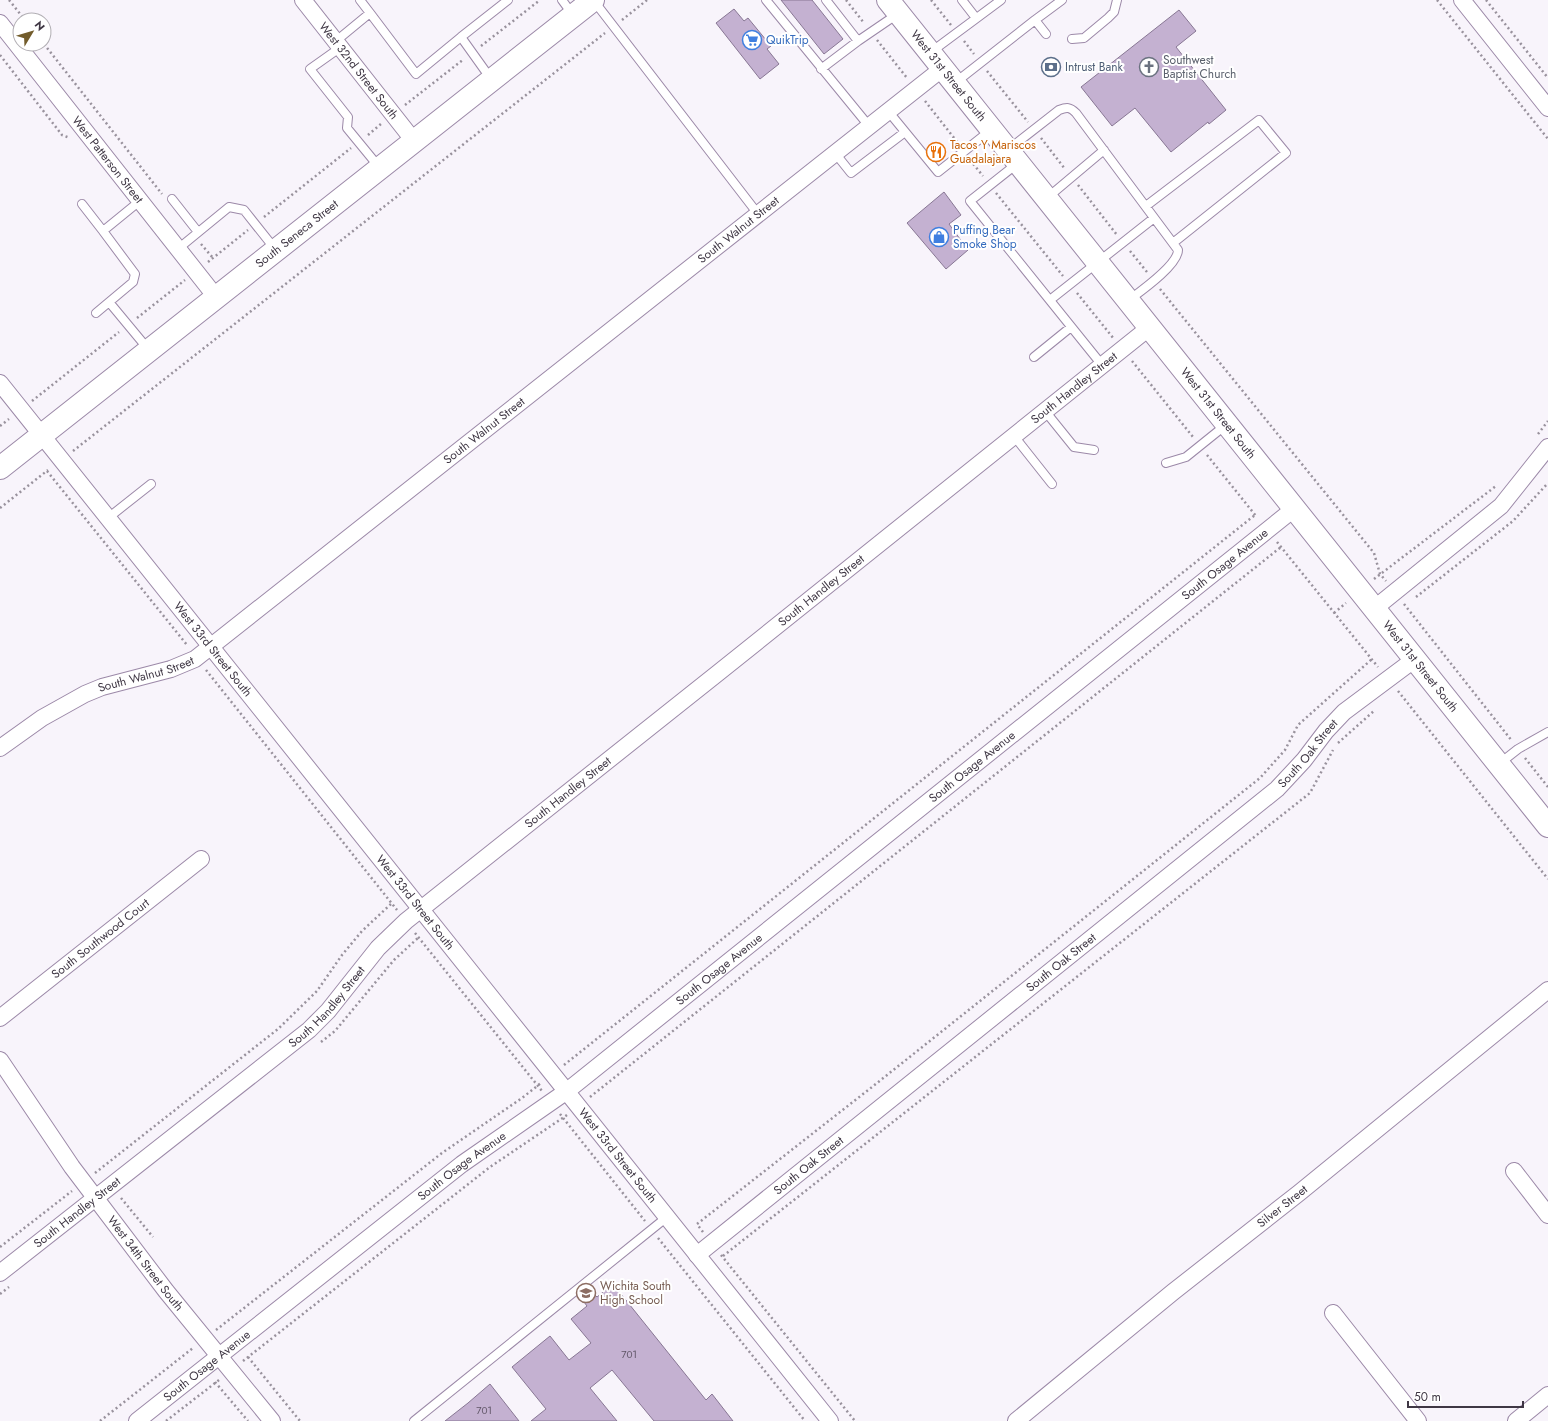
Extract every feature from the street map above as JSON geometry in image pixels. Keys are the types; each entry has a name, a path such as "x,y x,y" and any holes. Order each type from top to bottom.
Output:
{"street":[{"name":"West 32nd Street South","path":"304,0 414,140"},
{"name":"South Seneca Street","path":"0,468 491,80 568,8 593,0"},
{"path":"1462,0 1548,108"},
{"name":"West 31st Street South","path":"893,6 1548,826"},
{"name":"West Patterson Street","path":"0,23 179,248 216,297"},
{"name":"South Walnut Street","path":"0,748 42,718 85,694 102,687 170,669 196,658 942,68"},
{"name":"South Handley Street","path":"0,1272 309,1030 328,1011 378,948 406,921 1150,327"},
{"name":"West 33rd Street South","path":"0,383 830,1421"},
{"path":"1374,608 1501,506 1548,447"},
{"name":"South Osage Avenue","path":"137,1421 220,1357 462,1164 551,1103 1295,508"},
{"name":"South Oak Street","path":"697,1255 1277,788 1304,760 1337,719 1352,705 1415,659"},
{"name":"South Southwood Court","path":"0,1018 201,859"},
{"name":"Silver Street","path":"1016,1421 1173,1292 1299,1193 1548,990"},
{"name":"West 34th Street South","path":"0,1060 96,1198 161,1284 272,1421"},
{"path":"1514,1171 1548,1215"},
{"path":"1333,1313 1418,1421"},
{"path":"1516,1421 1548,1395"}],"lane":[{"path":"360,0 416,74 508,0"},
{"path":"593,0 758,214"},
{"path":"766,0 869,126"},
{"path":"826,0 858,41"},
{"path":"962,0 976,18"},
{"path":"1001,0 956,32 942,68 981,63 1062,0"},
{"path":"1072,39 1084,38 1108,18 1114,12 1117,0"},
{"path":"821,69 858,41 893,6"},
{"path":"370,13 310,70 348,117 348,128 379,168"},
{"path":"1036,20 1046,34"},
{"path":"461,37 491,80"},
{"path":"1102,365 970,201 1013,156 1034,130 1059,110 1068,107 1072,108 1178,250 1178,254 1173,263 1129,301"},
{"path":"888,111 938,172 992,129"},
{"path":"1146,206 1258,120 1286,153 1173,243"},
{"path":"834,153 851,173 905,132"},
{"path":"1047,198 1104,150"},
{"path":"169,198 196,233"},
{"path":"103,231 141,200"},
{"path":"82,204 135,274 133,282 96,313"},
{"path":"179,248 229,207 244,210 276,250"},
{"path":"1050,300 1154,218"},
{"path":"109,302 149,350"},
{"path":"1034,357 1071,327"},
{"path":"1044,411 1074,447 1094,450"},
{"path":"1166,462 1186,457 1228,424"},
{"path":"1014,436 1052,484"},
{"path":"108,518 151,484"},
{"path":"1498,764 1518,749 1548,732"},
{"path":"414,1421 652,1229 666,1216"}],"path":[{"path":"9,0 19,12"},
{"path":"0,426 540,0"},
{"path":"0,508 647,0"},
{"path":"931,0 1153,280 1374,553 1380,574 1548,787"},
{"path":"1438,0 1548,139"},
{"path":"1486,0 1548,78"},
{"path":"50,52 169,198"},
{"path":"0,55 62,135 74,140"},
{"path":"196,233 213,258"},
{"path":"1534,439 1548,421"},
{"path":"47,471 805,1421"},
{"path":"1405,606 1513,521 1548,483"},
{"path":"1380,574 1497,485"},
{"path":"100,1421 442,1153 538,1086 1255,515"},
{"path":"166,1421 490,1167 579,1106 1281,547"},
{"path":"693,1280 1310,793 1335,746 1380,706"},
{"path":"0,1247 278,1029 316,991 342,955 362,931 392,903"},
{"path":"121,1198 153,1237"},
{"path":"248,1356 300,1421"},
{"path":"215,1382 248,1421"}],"building":[{"path":"781,0 812,0 843,39 824,54"},
{"path":"734,9 744,21 748,18 771,46 767,49 779,64 760,79 716,23"},
{"name":"Southwest Baptist Church","path":"1179,10 1196,31 1176,47 1226,110 1209,124 1208,122 1171,152 1135,108 1112,126 1081,87"},
{"name":"Puffing Bear Smoke Shop","path":"944,192 961,215 949,224 968,250 946,269 907,223"},
{"name":"Wichita South High School","path":"613,1284 706,1400 712,1394 733,1421 654,1421 612,1370 590,1388 617,1421 531,1421 546,1409 512,1367 550,1336 569,1360 591,1343 571,1319 587,1306 584,1302 594,1294 597,1297"},
{"path":"490,1384 519,1421 445,1421 468,1403"}],"place":[{"name":"QuikTrip","path":"752,40"},
{"name":"Intrust Bank","path":"1051,67"},
{"name":"Southwest Baptist Church","path":"1149,67"},
{"name":"Tacos Y Mariscos Guadalajara","path":"936,152"},
{"name":"Puffing Bear Smoke Shop","path":"939,237"},
{"name":"Wichita South High School","path":"586,1293"}]}
